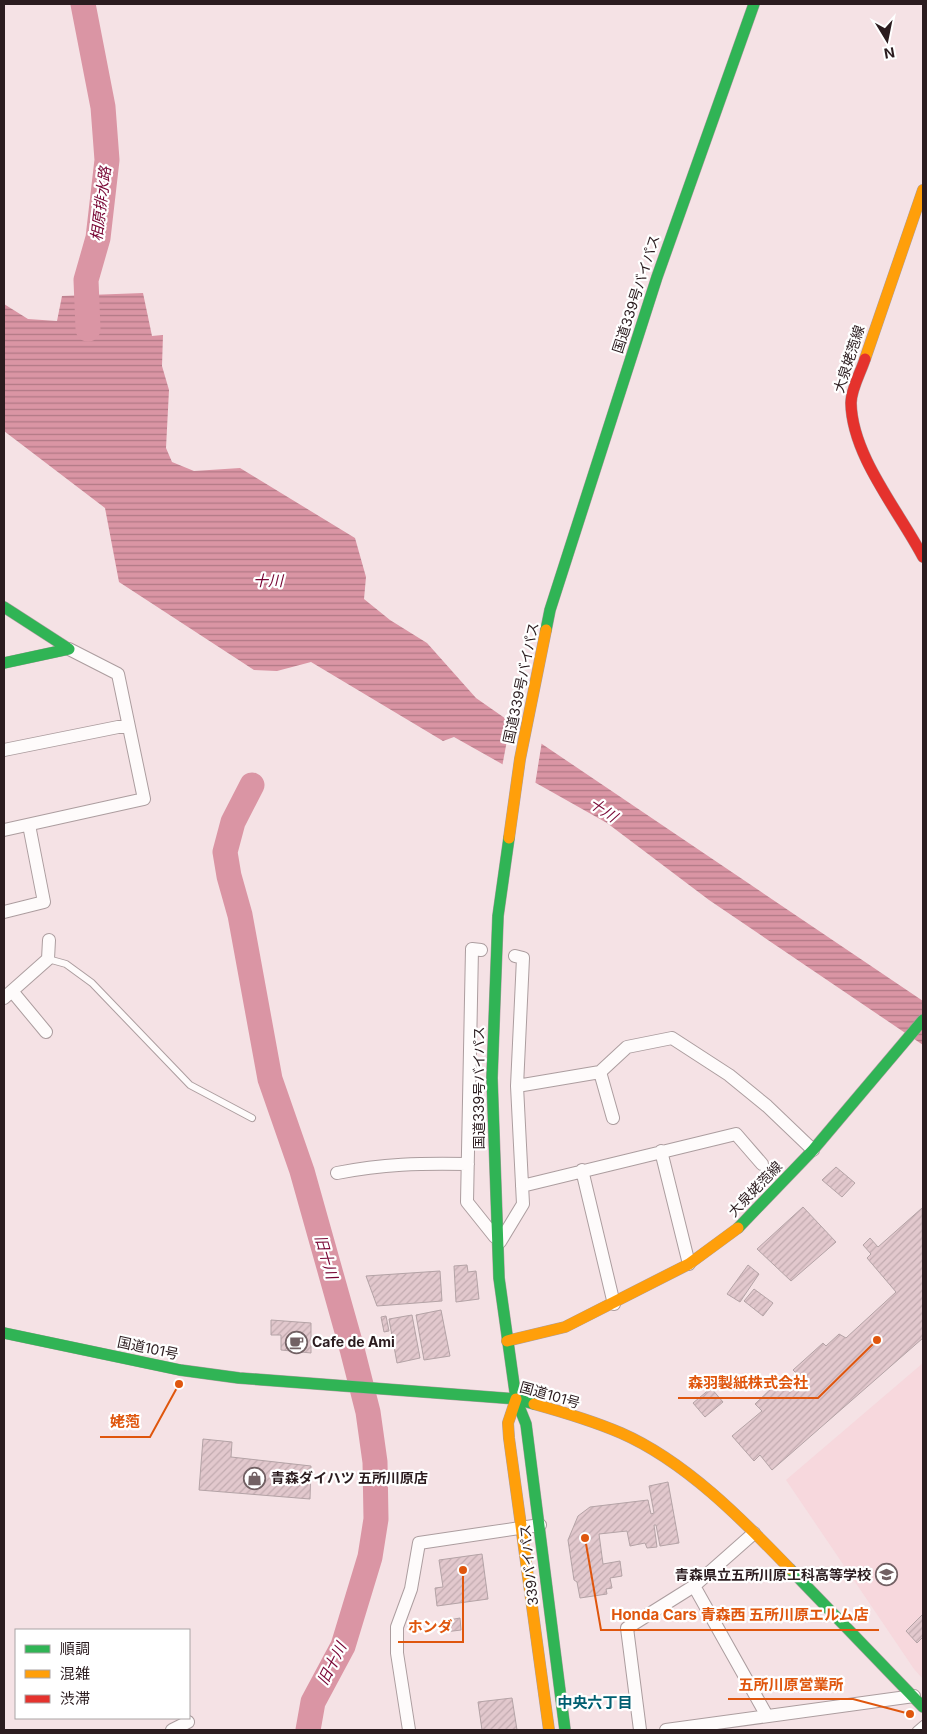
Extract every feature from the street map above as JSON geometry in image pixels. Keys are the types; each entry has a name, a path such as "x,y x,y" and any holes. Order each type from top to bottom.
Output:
{"main road":[{"name":"国道339号バイパス","path":"516,1399 507,1341 497,1243 492,1078 498,916 520,759 550,610 657,278 754,4"},
{"name":"大泉姥萢線","path":"923,190 851,401 852,420 858,443 923,558"},
{"path":"4,607 69,649"},
{"path":"4,663 69,649"},
{"name":"大泉姥萢線","path":"507,1341 565,1328 614,1304 689,1264 743,1225 813,1150 923,1020"},
{"name":"国道101号","path":"4,1333 180,1370 326,1386 516,1399 566,1413 622,1434 676,1466 737,1514 923,1707"},
{"path":"516,1399 508,1423 548,1730"},
{"name":"339バイパス","path":"516,1399 526,1424 565,1730"}],"street":[{"path":"4,830 144,799 118,674 69,649"},
{"path":"4,750 128,725"},
{"path":"4,912 44,902 29,825"},
{"path":"46,1032 8,995 48,959 49,940"},
{"path":"481,950 472,949 467,1202 497,1243 523,1204 517,1086 523,958 515,956"},
{"path":"517,1086 600,1072 627,1047 672,1038 729,1075 767,1106 813,1150"},
{"path":"600,1072 613,1118"},
{"path":"522,1186 736,1134 762,1164"},
{"path":"661,1151 689,1264"},
{"path":"337,1173 376,1165 418,1163 468,1164"},
{"path":"582,1170 614,1304"},
{"path":"409,1730 397,1653 397,1627 410,1589 419,1543 540,1525"},
{"path":"640,1730 627,1628 694,1586 754,1533"},
{"path":"694,1586 767,1716"},
{"path":"666,1730 914,1696"},
{"path":"172,1730 188,1722"}],"lane":[{"path":"48,959 66,964 92,983 190,1085 252,1118"},
{"path":"916,1730 923,1724"}],"shaded area":[{"name":"青森県立五所川原工科高等学校","path":"923,1363 923,1679 914,1669 786,1480"}],"water":[{"name":"十川","path":"143,293 152,336 163,335 162,366 169,390 166,448 172,462 194,471 240,468 355,538 366,577 364,599 390,620 427,643 476,698 923,1001 923,1045 709,900 607,823 454,737 443,741 311,662 277,671 254,670 119,582 105,508 4,431 4,304 28,319 57,321 62,296"}],"pier":[{"path":"511,719 542,741 535,785 502,767"}],"building":[{"path":"836,1167 855,1183 842,1197 822,1180"},
{"path":"803,1207 836,1242 791,1281 757,1249"},
{"path":"922,1208 923,1338 772,1470 760,1455 754,1461 732,1436 762,1411 755,1404 777,1383 785,1391 801,1378 793,1370 823,1343 826,1346 839,1334 846,1338 896,1292 867,1258 871,1254 863,1245 870,1238 878,1247"},
{"path":"467,1265 468,1272 476,1271 479,1299 456,1302 454,1266"},
{"path":"748,1265 759,1274 740,1302 727,1294"},
{"path":"440,1271 442,1301 377,1306 366,1276"},
{"path":"754,1289 773,1303 763,1316 744,1301"},
{"path":"441,1310 450,1356 424,1360 416,1315"},
{"path":"412,1315 420,1358 397,1363 389,1319"},
{"path":"386,1316 389,1331 384,1332 381,1317"},
{"name":"Cafe de Ami","path":"271,1320 311,1323 311,1353 281,1350 281,1335 271,1335"},
{"path":"707,1375 709,1387 700,1389 698,1377"},
{"path":"711,1388 723,1402 705,1417 693,1403"},
{"name":"青森ダイハツ 五所川原店","path":"203,1439 232,1442 231,1457 311,1466 310,1499 199,1490"},
{"path":"668,1482 679,1543 660,1546 656,1525 654,1525 657,1547 647,1548 645,1543 630,1546 627,1531 599,1534 603,1564 620,1561 622,1576 610,1578 612,1588 606,1589 607,1594 580,1598 577,1582 574,1580 568,1540 578,1516 590,1507 648,1500 651,1514 654,1513 649,1486"},
{"path":"482,1554 488,1599 437,1606 435,1588 443,1587 439,1560"},
{"path":"923,1614 923,1637 917,1643 906,1631"},
{"path":"460,1618 461,1630 445,1632 443,1621"},
{"path":"512,1698 517,1730 482,1730 478,1702"}],"waterway":[{"name":"相原排水路","path":"83,4 103,107 107,160 98,238 86,280 88,329"},
{"name":"旧十川","path":"252,785 233,822 225,852 229,876 240,915 270,1079 302,1171 352,1349 368,1412 375,1462 376,1519 370,1557 343,1646 313,1702 308,1730"}],"traffic: fast":[{"path":"546,630 550,610 657,277 754,4"},
{"path":"4,607 69,649"},
{"path":"4,663 69,649"},
{"path":"509,838 498,916 492,1078 499,1278 516,1399"},
{"path":"738,1228 813,1150 923,1020"},
{"path":"4,1333 180,1370 239,1378 516,1399 534,1404"},
{"path":"516,1399 526,1424 565,1730"},
{"path":"790,1569 923,1707"}],"traffic: slow":[{"path":"865,359 923,190"},
{"path":"509,838 520,759 546,630"},
{"path":"507,1341 565,1327 689,1264 738,1228"},
{"path":"516,1399 508,1423 509,1438 549,1730"},
{"path":"534,1404 578,1417 621,1433 668,1459 732,1511 790,1569"}],"traffic: jam":[{"path":"865,359 851,398 853,423 859,443 878,483 923,557"}],"place":[{"name":"森羽製紙株式会社","path":"877,1340"},
{"name":"Cafe de Ami","path":"296,1342"},
{"name":"姥萢","path":"179,1384"},
{"name":"青森ダイハツ 五所川原店","path":"255,1478"},
{"name":"Honda Cars 青森西 五所川原エルム店","path":"585,1538"},
{"name":"ホンダ","path":"463,1570"},
{"name":"青森県立五所川原工科高等学校","path":"887,1575"},
{"name":"五所川原営業所","path":"910,1714"}],"district":[{"name":"中央六丁目","path":"595,1703"}]}
